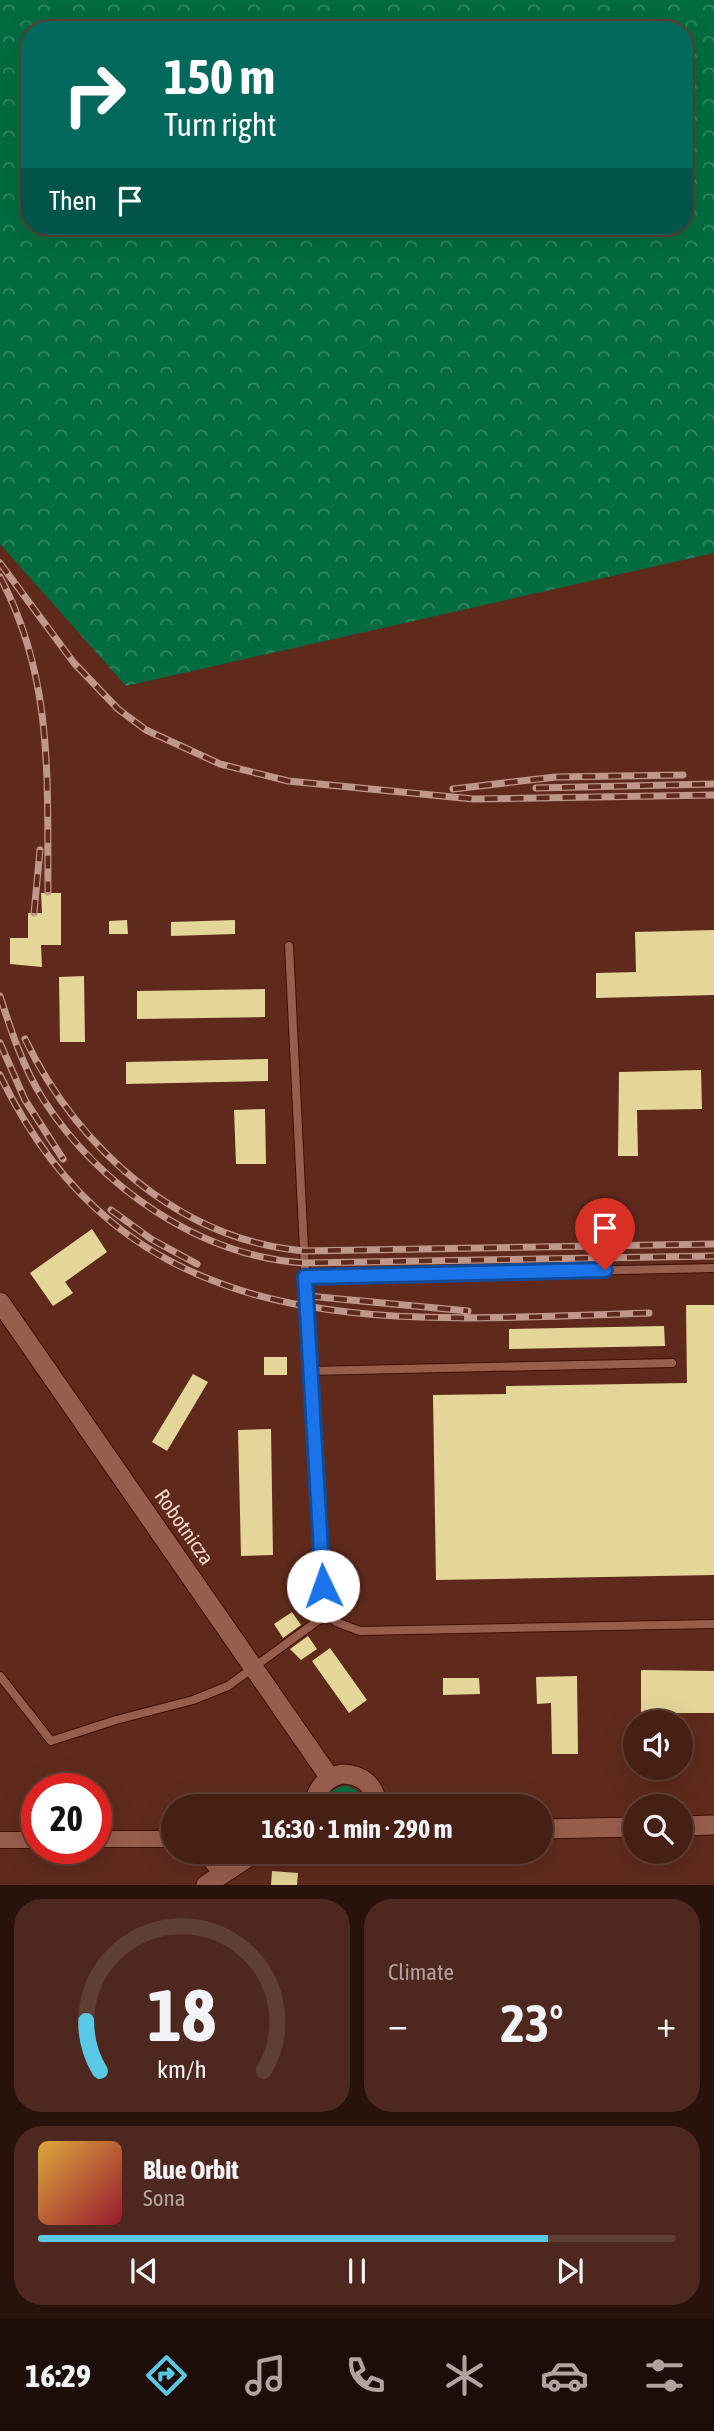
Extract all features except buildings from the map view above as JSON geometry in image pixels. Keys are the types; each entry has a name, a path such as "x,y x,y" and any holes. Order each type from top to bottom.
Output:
{"street":[{"name":"Robotnicza","path":"0,1302 330,1778"},
{"path":"318,1794 330,1778 342,1774 359,1777 373,1789 374,1794"},
{"path":"693,1826 714,1825"},
{"path":"553,1829 623,1827"},
{"path":"112,1839 161,1839"},
{"path":"0,1840 21,1840"},
{"path":"214,1880 238,1864"}],"lane":[{"path":"289,946 310,1371 324,1602 327,1614 336,1622 360,1631 714,1624"},
{"path":"305,1277 714,1268"},
{"path":"310,1371 672,1363"},
{"path":"0,1676 51,1741 116,1720 193,1700 228,1686 327,1614"}],"green space":[{"path":"0,0 714,0 714,553 126,686 0,544"},
{"path":"342,1786 351,1787 360,1794 329,1794"}],"railway":[{"path":"0,563 74,663 118,709 146,730 220,764 288,781 473,799 714,795"},
{"path":"0,577 18,615 39,692 47,770 48,892"},
{"path":"453,789 556,777 683,775"},
{"path":"536,788 714,784"},
{"path":"34,913 40,850"},
{"path":"0,996 29,1074 66,1131 123,1188 191,1231 228,1247 266,1258 305,1263 714,1256"},
{"path":"25,1039 47,1079 73,1117 104,1151 138,1182 175,1208 215,1229 258,1243 304,1251 714,1244"},
{"path":"0,1043 25,1100 63,1159"},
{"path":"0,1075 55,1165 121,1229 195,1273 277,1300 365,1314 457,1318 649,1313"},
{"path":"111,1210 151,1239 197,1264"},
{"path":"308,1296 468,1311"}],"route":[{"path":"323,1586 305,1277 605,1270"}]}
